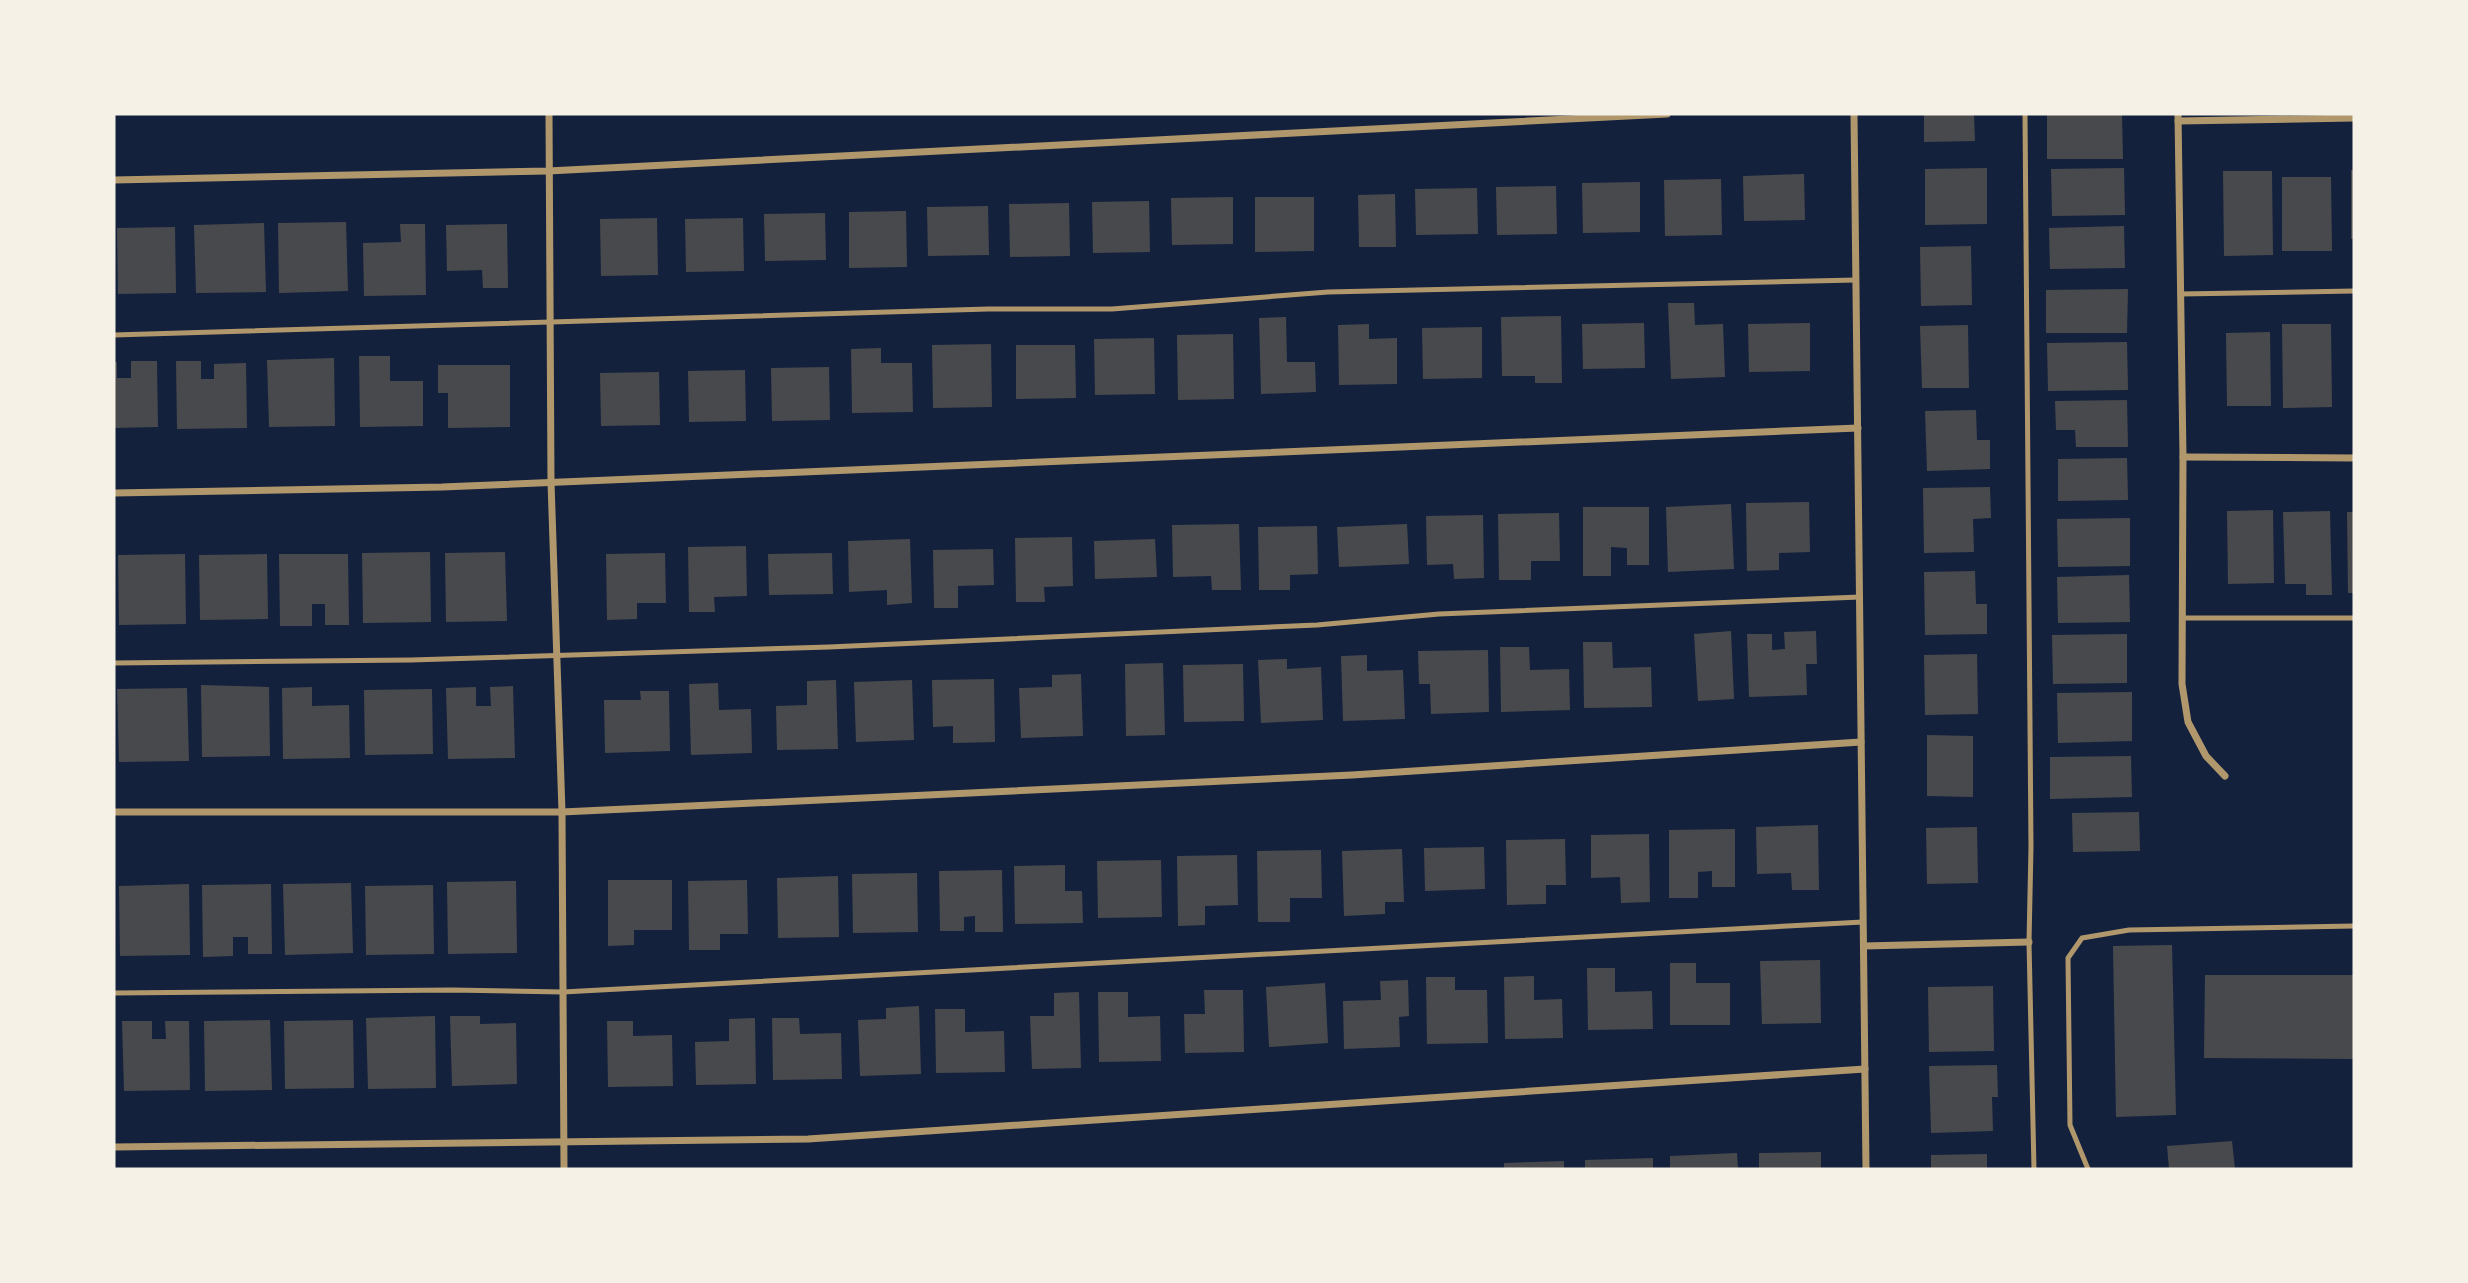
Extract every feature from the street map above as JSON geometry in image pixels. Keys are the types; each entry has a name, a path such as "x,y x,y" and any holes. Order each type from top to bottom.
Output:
{"street":[{"path":"549,114 551,482 562,812 564,1169"},
{"path":"114,180 548,171 1667,114"},
{"path":"1854,114 1866,1169"},
{"path":"2225,776 2206,756 2188,722 2182,684 2183,457 2178,117 2354,118"},
{"path":"114,493 551,482 1858,428"},
{"path":"2183,457 2354,458"},
{"path":"114,812 562,812 1352,775 1861,742"},
{"path":"1864,946 2029,942"},
{"path":"114,1147 808,1139 1865,1069"}],"lane":[{"path":"2025,114 2031,847 2029,942 2034,1169"},
{"path":"114,335 974,309 1112,309 1328,292 1856,280"},
{"path":"2180,294 2354,291"},
{"path":"114,663 557,656 1317,625 1439,614 1860,597"},
{"path":"2182,618 2354,618"},
{"path":"114,993 452,990 563,992 1863,922"},
{"path":"2088,1169 2070,1125 2068,958 2082,938 2129,930 2354,926"}],"building":[{"path":"1924,114 1974,114 1975,141 1924,142"},
{"path":"2047,114 2122,114 2123,159 2047,159"},
{"path":"1987,168 1987,224 1925,225 1925,169"},
{"path":"2124,168 2125,215 2052,216 2051,169"},
{"path":"2351,170 2354,170 2354,239 2351,239"},
{"path":"2223,171 2272,171 2273,255 2224,256"},
{"path":"1804,174 1805,220 1744,221 1743,176"},
{"path":"2282,177 2331,177 2332,251 2282,251"},
{"path":"1721,179 1722,235 1665,236 1664,180"},
{"path":"1640,182 1640,232 1583,233 1582,183"},
{"path":"1556,186 1557,234 1497,235 1496,187"},
{"path":"1477,188 1478,234 1416,235 1415,189"},
{"path":"1395,194 1396,247 1359,247 1358,195"},
{"path":"1233,197 1233,244 1172,245 1171,198"},
{"path":"1255,197 1314,197 1314,251 1255,252"},
{"path":"1149,201 1150,252 1093,253 1092,202"},
{"path":"1069,203 1070,256 1010,257 1009,204"},
{"path":"988,206 989,255 928,256 927,207"},
{"path":"906,211 907,267 849,268 849,212"},
{"path":"825,213 826,260 765,261 764,214"},
{"path":"657,218 658,275 601,276 600,219"},
{"path":"743,218 744,271 686,272 685,219"},
{"path":"346,222 348,291 279,293 278,223"},
{"path":"264,223 266,292 196,293 194,225"},
{"path":"400,224 425,224 426,295 364,296 363,243 401,242"},
{"path":"507,224 508,288 483,288 482,270 447,271 446,225"},
{"path":"2124,226 2125,268 2050,269 2049,228"},
{"path":"175,227 176,293 118,294 117,228"},
{"path":"1971,246 1972,305 1921,306 1920,247"},
{"path":"2128,289 2127,333 2046,333 2046,290"},
{"path":"1668,303 1694,303 1695,325 1723,324 1725,377 1671,379"},
{"path":"1561,316 1562,383 1535,383 1535,376 1502,376 1501,317"},
{"path":"1286,317 1287,362 1315,362 1316,392 1261,394 1259,318"},
{"path":"1644,323 1645,368 1583,369 1582,324"},
{"path":"1810,323 1810,371 1749,372 1748,324"},
{"path":"1369,324 1369,339 1397,338 1397,384 1339,385 1338,325"},
{"path":"2282,324 2331,324 2332,407 2283,408"},
{"path":"1968,325 1969,388 1922,388 1920,326"},
{"path":"1482,327 1482,378 1423,379 1422,328"},
{"path":"2270,332 2271,406 2227,406 2226,333"},
{"path":"1233,334 1234,399 1178,400 1177,335"},
{"path":"1154,338 1155,394 1095,395 1094,339"},
{"path":"2127,342 2128,390 2048,391 2047,343"},
{"path":"991,344 992,407 933,408 932,345"},
{"path":"1016,345 1075,345 1076,398 1016,399"},
{"path":"881,348 881,363 912,363 913,412 852,413 851,349"},
{"path":"359,356 390,356 390,381 423,381 423,426 360,427"},
{"path":"334,358 335,426 269,427 267,360"},
{"path":"131,361 157,361 158,427 114,428 114,362 117,362 117,378 131,378"},
{"path":"176,361 201,361 201,379 214,379 214,364 246,363 247,428 177,429"},
{"path":"438,365 510,365 510,427 448,428 448,393 438,393"},
{"path":"829,367 830,420 772,421 771,368"},
{"path":"745,370 746,421 689,422 688,371"},
{"path":"659,372 660,425 601,426 600,373"},
{"path":"2127,400 2128,447 2076,447 2075,430 2056,430 2055,401"},
{"path":"1976,410 1977,440 1990,440 1990,469 1927,471 1925,411"},
{"path":"2127,458 2128,500 2058,501 2058,459"},
{"path":"1990,487 1991,518 1973,519 1974,552 1924,553 1923,488"},
{"path":"1809,502 1810,552 1779,553 1779,570 1747,571 1746,503"},
{"path":"1731,504 1734,569 1668,572 1666,507"},
{"path":"1583,507 1649,507 1649,565 1627,565 1627,548 1611,547 1611,576 1583,576"},
{"path":"2273,510 2274,583 2228,584 2227,511"},
{"path":"2330,511 2332,595 2306,595 2306,584 2285,584 2283,512"},
{"path":"2347,512 2354,512 2354,593 2348,593"},
{"path":"1559,513 1560,561 1531,561 1531,580 1499,580 1498,514"},
{"path":"1483,515 1484,578 1454,579 1453,564 1427,565 1426,516"},
{"path":"2130,518 2130,566 2058,567 2057,519"},
{"path":"1239,524 1241,590 1212,590 1211,576 1173,577 1172,525"},
{"path":"1407,524 1409,564 1339,567 1337,527"},
{"path":"1317,526 1318,574 1290,575 1290,590 1259,590 1258,527"},
{"path":"1072,537 1073,586 1044,587 1045,602 1016,602 1015,538"},
{"path":"910,539 912,603 887,605 887,590 849,592 848,541"},
{"path":"1155,539 1157,577 1095,579 1094,541"},
{"path":"746,546 747,596 714,597 715,612 689,612 688,547"},
{"path":"993,549 994,585 958,586 958,608 934,608 933,550"},
{"path":"430,552 431,622 363,623 362,553"},
{"path":"505,552 507,621 446,622 445,553"},
{"path":"665,553 666,603 637,603 637,619 607,620 606,554"},
{"path":"832,553 833,594 769,595 768,554"},
{"path":"185,554 186,624 119,625 118,555"},
{"path":"267,554 268,619 200,620 199,555"},
{"path":"279,554 348,554 349,625 325,625 325,604 312,604 312,626 280,626"},
{"path":"1975,571 1976,604 1987,604 1987,634 1925,635 1924,572"},
{"path":"2129,575 2130,622 2058,623 2057,577"},
{"path":"1731,631 1734,699 1698,701 1694,634"},
{"path":"1816,631 1817,664 1806,664 1807,695 1749,697 1747,634 1772,634 1772,650 1785,649 1784,632"},
{"path":"2127,634 2127,683 2053,684 2052,635"},
{"path":"1583,642 1612,642 1613,668 1651,667 1652,707 1584,708"},
{"path":"1500,647 1529,647 1530,670 1569,669 1570,710 1501,712"},
{"path":"1488,650 1489,712 1431,714 1430,684 1419,684 1418,651"},
{"path":"1977,654 1978,714 1925,715 1924,655"},
{"path":"1367,655 1367,671 1403,670 1405,719 1343,721 1341,656"},
{"path":"1287,659 1287,669 1321,667 1323,720 1261,723 1258,660"},
{"path":"1163,663 1165,735 1126,736 1125,664"},
{"path":"1243,664 1244,721 1184,722 1183,665"},
{"path":"1081,674 1083,736 1021,738 1019,688 1052,687 1052,675"},
{"path":"994,679 995,742 953,743 953,726 933,727 932,680"},
{"path":"836,680 838,749 777,750 776,706 807,705 807,681"},
{"path":"912,680 914,740 856,742 854,682"},
{"path":"718,683 719,710 751,709 752,753 691,755 689,684"},
{"path":"201,685 269,687 270,756 202,757"},
{"path":"513,686 515,758 448,759 446,688 476,687 476,706 491,706 490,687"},
{"path":"312,687 312,706 349,705 350,758 283,759 282,688"},
{"path":"187,688 189,761 119,762 117,689"},
{"path":"432,689 433,754 365,755 364,690"},
{"path":"640,691 669,691 670,751 605,753 604,700 641,700"},
{"path":"2132,692 2132,741 2058,743 2057,693"},
{"path":"1927,735 1973,736 1973,797 1927,796"},
{"path":"2131,756 2132,797 2050,799 2050,757"},
{"path":"2139,812 2140,851 2073,852 2072,813"},
{"path":"1818,825 1819,890 1792,890 1791,873 1757,874 1756,827"},
{"path":"1977,827 1978,883 1927,884 1926,828"},
{"path":"1735,829 1735,887 1712,887 1712,871 1698,872 1698,898 1669,898 1669,830"},
{"path":"1649,834 1650,902 1621,903 1620,877 1591,878 1591,835"},
{"path":"1565,839 1566,885 1546,885 1546,904 1507,905 1506,840"},
{"path":"1484,847 1485,889 1425,891 1424,848"},
{"path":"1402,849 1404,902 1385,902 1385,914 1344,916 1342,851"},
{"path":"1321,850 1322,898 1290,898 1290,922 1258,922 1257,851"},
{"path":"1237,855 1238,905 1205,906 1205,925 1178,926 1177,856"},
{"path":"1161,860 1162,917 1098,918 1097,861"},
{"path":"1065,865 1065,891 1082,891 1083,923 1015,924 1014,866"},
{"path":"1002,870 1003,932 975,932 975,916 964,917 964,931 940,931 939,871"},
{"path":"917,873 918,932 853,933 852,874"},
{"path":"838,876 839,937 778,938 777,878"},
{"path":"608,880 672,880 672,930 634,930 634,945 608,946"},
{"path":"747,880 748,934 720,934 720,950 689,950 688,881"},
{"path":"516,881 517,953 448,954 447,882"},
{"path":"351,883 353,953 285,955 283,884"},
{"path":"189,884 190,955 120,956 119,886"},
{"path":"271,884 272,954 248,954 248,937 233,937 233,956 203,957 202,885"},
{"path":"433,885 434,954 366,955 365,886"},
{"path":"2172,945 2176,1115 2116,1117 2113,946"},
{"path":"1820,960 1821,1023 1762,1024 1760,961"},
{"path":"1670,963 1696,963 1696,983 1730,983 1730,1025 1670,1025"},
{"path":"1587,968 1615,968 1615,992 1652,991 1653,1029 1588,1030"},
{"path":"2205,975 2354,975 2354,1059 2204,1058"},
{"path":"1534,976 1534,1000 1562,999 1563,1038 1505,1039 1504,977"},
{"path":"1426,977 1455,977 1455,990 1487,990 1488,1043 1427,1044"},
{"path":"1408,980 1409,1016 1399,1017 1400,1047 1344,1049 1343,1001 1381,1000 1380,981"},
{"path":"1325,983 1328,1043 1269,1047 1266,987"},
{"path":"1993,986 1994,1051 1929,1052 1928,987"},
{"path":"1204,990 1243,990 1244,1052 1185,1053 1184,1014 1205,1014"},
{"path":"1079,992 1081,1068 1032,1069 1030,1016 1054,1016 1054,993"},
{"path":"1098,992 1128,992 1128,1017 1160,1016 1161,1061 1099,1062"},
{"path":"919,1006 921,1074 860,1076 858,1020 886,1019 886,1008"},
{"path":"935,1009 965,1009 965,1032 1004,1031 1005,1072 936,1073"},
{"path":"435,1016 436,1088 368,1089 366,1018"},
{"path":"450,1016 480,1016 480,1024 516,1023 517,1084 452,1086"},
{"path":"755,1018 756,1084 696,1085 695,1042 729,1041 729,1019"},
{"path":"772,1018 799,1018 800,1034 841,1033 842,1079 773,1080"},
{"path":"270,1020 272,1090 205,1091 204,1021"},
{"path":"353,1020 354,1088 285,1089 284,1021"},
{"path":"122,1021 152,1021 152,1039 166,1039 165,1021 189,1021 190,1090 124,1091"},
{"path":"607,1021 633,1021 633,1036 672,1035 673,1086 608,1087"},
{"path":"1997,1065 1998,1097 1992,1097 1993,1131 1931,1133 1929,1066"},
{"path":"2232,1141 2235,1169 2169,1169 2167,1146"},
{"path":"1821,1152 1821,1169 1759,1169 1759,1153"},
{"path":"1737,1153 1738,1169 1670,1169 1670,1156"},
{"path":"1987,1154 1987,1169 1931,1169 1931,1155"},
{"path":"1653,1158 1653,1169 1585,1169 1585,1160"},
{"path":"1564,1161 1564,1169 1504,1169 1504,1163"}]}
